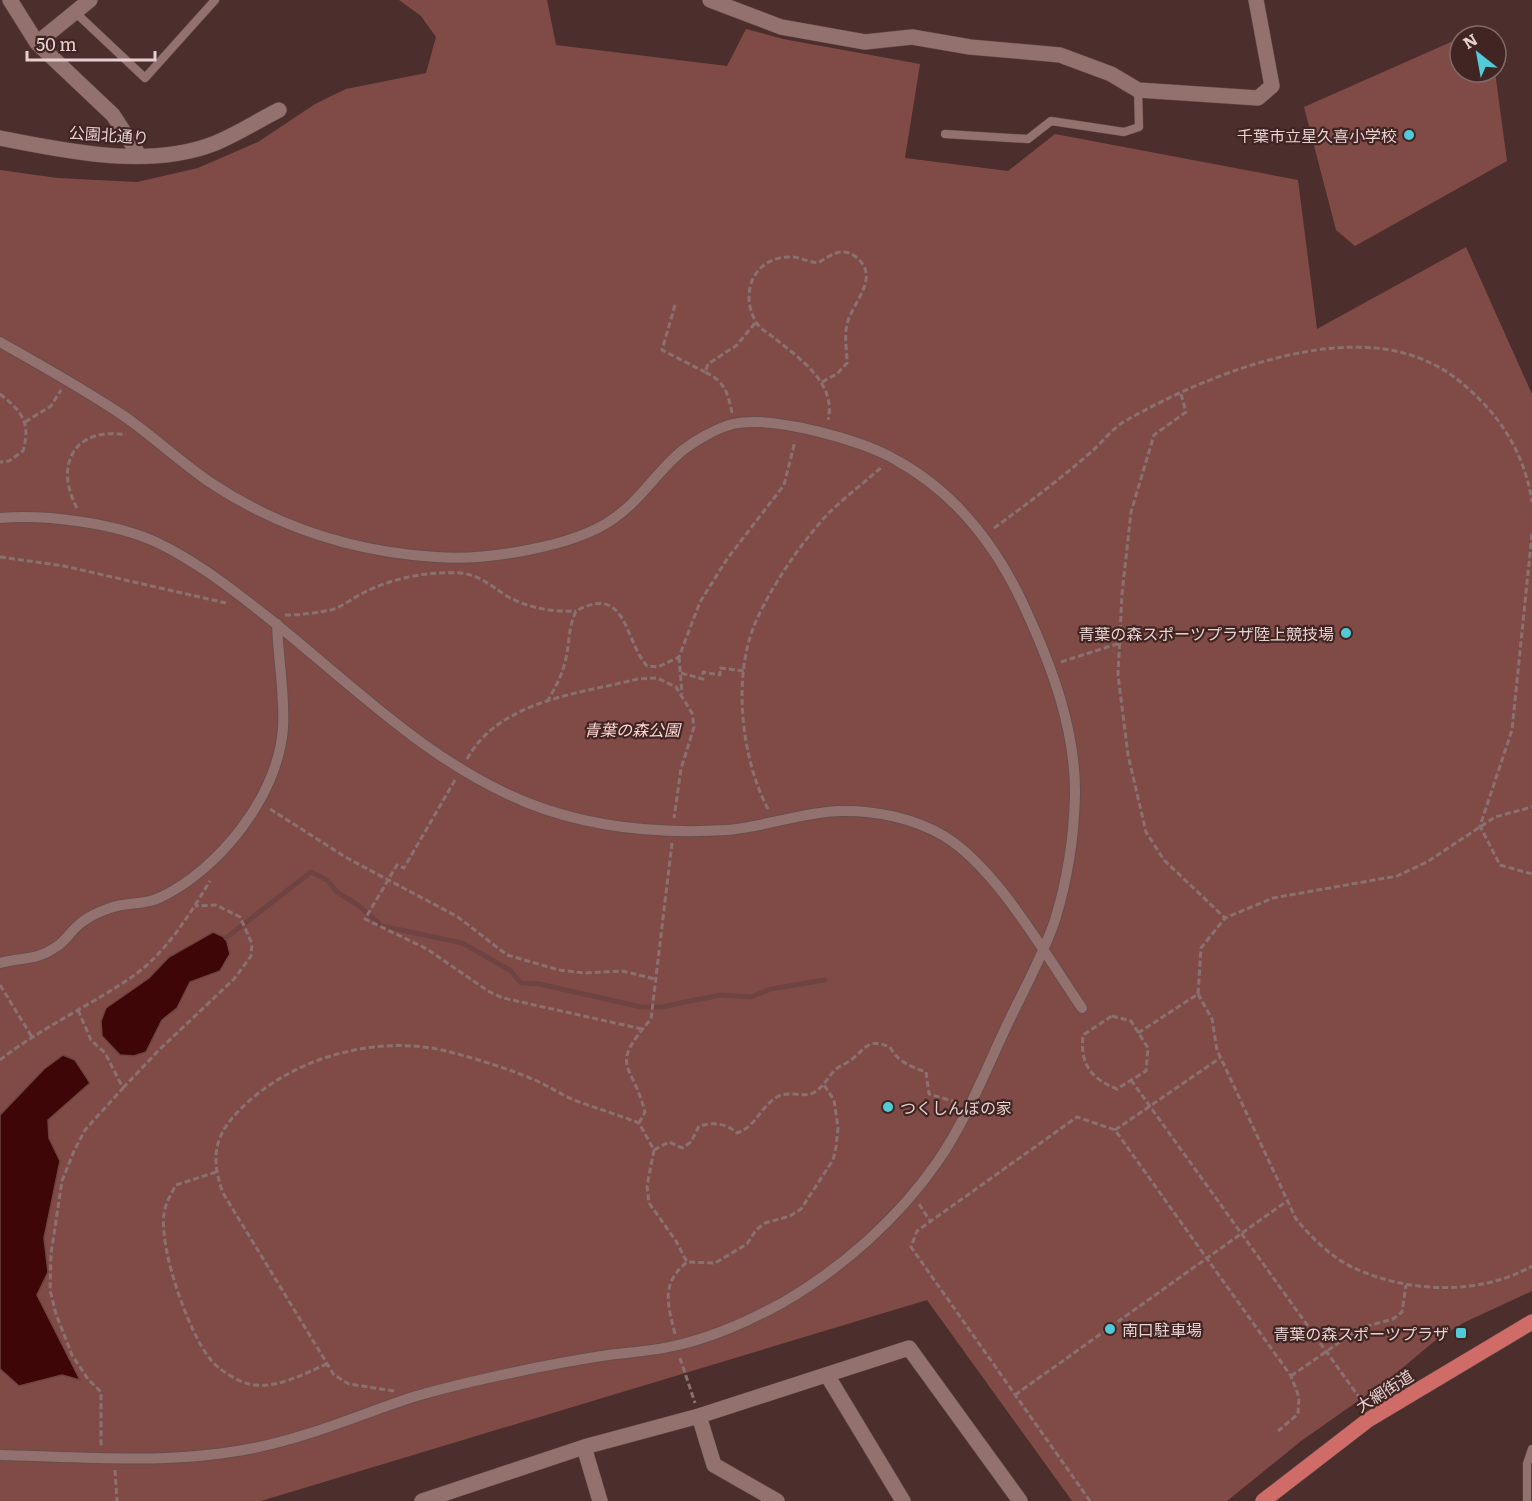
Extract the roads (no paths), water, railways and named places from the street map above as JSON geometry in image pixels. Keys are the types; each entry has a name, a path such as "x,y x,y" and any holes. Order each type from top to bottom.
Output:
{"main road":[{"name":"大網街道","path":"1269,1499 1368,1420 1532,1322"}],"street":[{"path":"0,3 5,0"},
{"path":"10,0 37,43 113,115 139,155"},
{"path":"710,0 781,27 866,42 912,37 970,47 1060,55 1111,74 1138,90 1258,98 1272,86 1256,0"},
{"path":"37,43 81,5"},
{"name":"公園北通り","path":"0,138 109,155 161,155 213,144 279,110"},
{"path":"0,342 129,420 207,481 262,514 315,534 364,548 443,558 519,551 573,539 609,522 646,492 675,456 695,442 734,423 799,427 893,458 935,485 985,534 1016,587 1049,666 1071,742 1075,792 1070,854 1055,919 969,1106 937,1163 887,1222 831,1269 789,1299 742,1324 677,1346 564,1361 453,1385 320,1431 251,1449 181,1458 0,1455"},
{"path":"0,518 27,516 121,530 153,540 185,557 277,624 417,742 460,771 500,792 543,808 591,821 673,833 732,829 840,811 904,818 944,836 980,866 1082,1008"},
{"path":"0,963 33,959 57,947 82,922 112,907 158,899 200,873 226,850 258,802 275,764 283,731 283,691 277,624"},
{"path":"422,1501 584,1447 699,1416 909,1348 1020,1501"},
{"path":"827,1375 902,1501"},
{"path":"699,1416 714,1465 761,1498 777,1501"},
{"path":"584,1447 600,1501"}],"lane":[{"path":"81,5 146,78 215,0"},
{"path":"945,134 1028,140 1051,121 1124,132 1139,127 1138,90"},
{"path":"1527,1501 1527,1464 1532,1449"}],"waterway":[{"path":"226,938 311,872 327,880 337,892 358,905 382,926 462,943 510,970 521,983 540,984 641,1007 661,1007 720,995 751,997 771,989 825,980"}],"place":[{"name":"千葉市立星久喜小学校","path":"1409,135"},
{"name":"青葉の森スポーツプラザ陸上競技場","path":"1346,633"},
{"name":"つくしんぼの家","path":"888,1107"},
{"name":"南口駐車場","path":"1110,1329"},
{"name":"青葉の森スポーツプラザ","path":"1461,1333"}],"park label":[{"name":"青葉の森公園","path":"632,729"}]}
